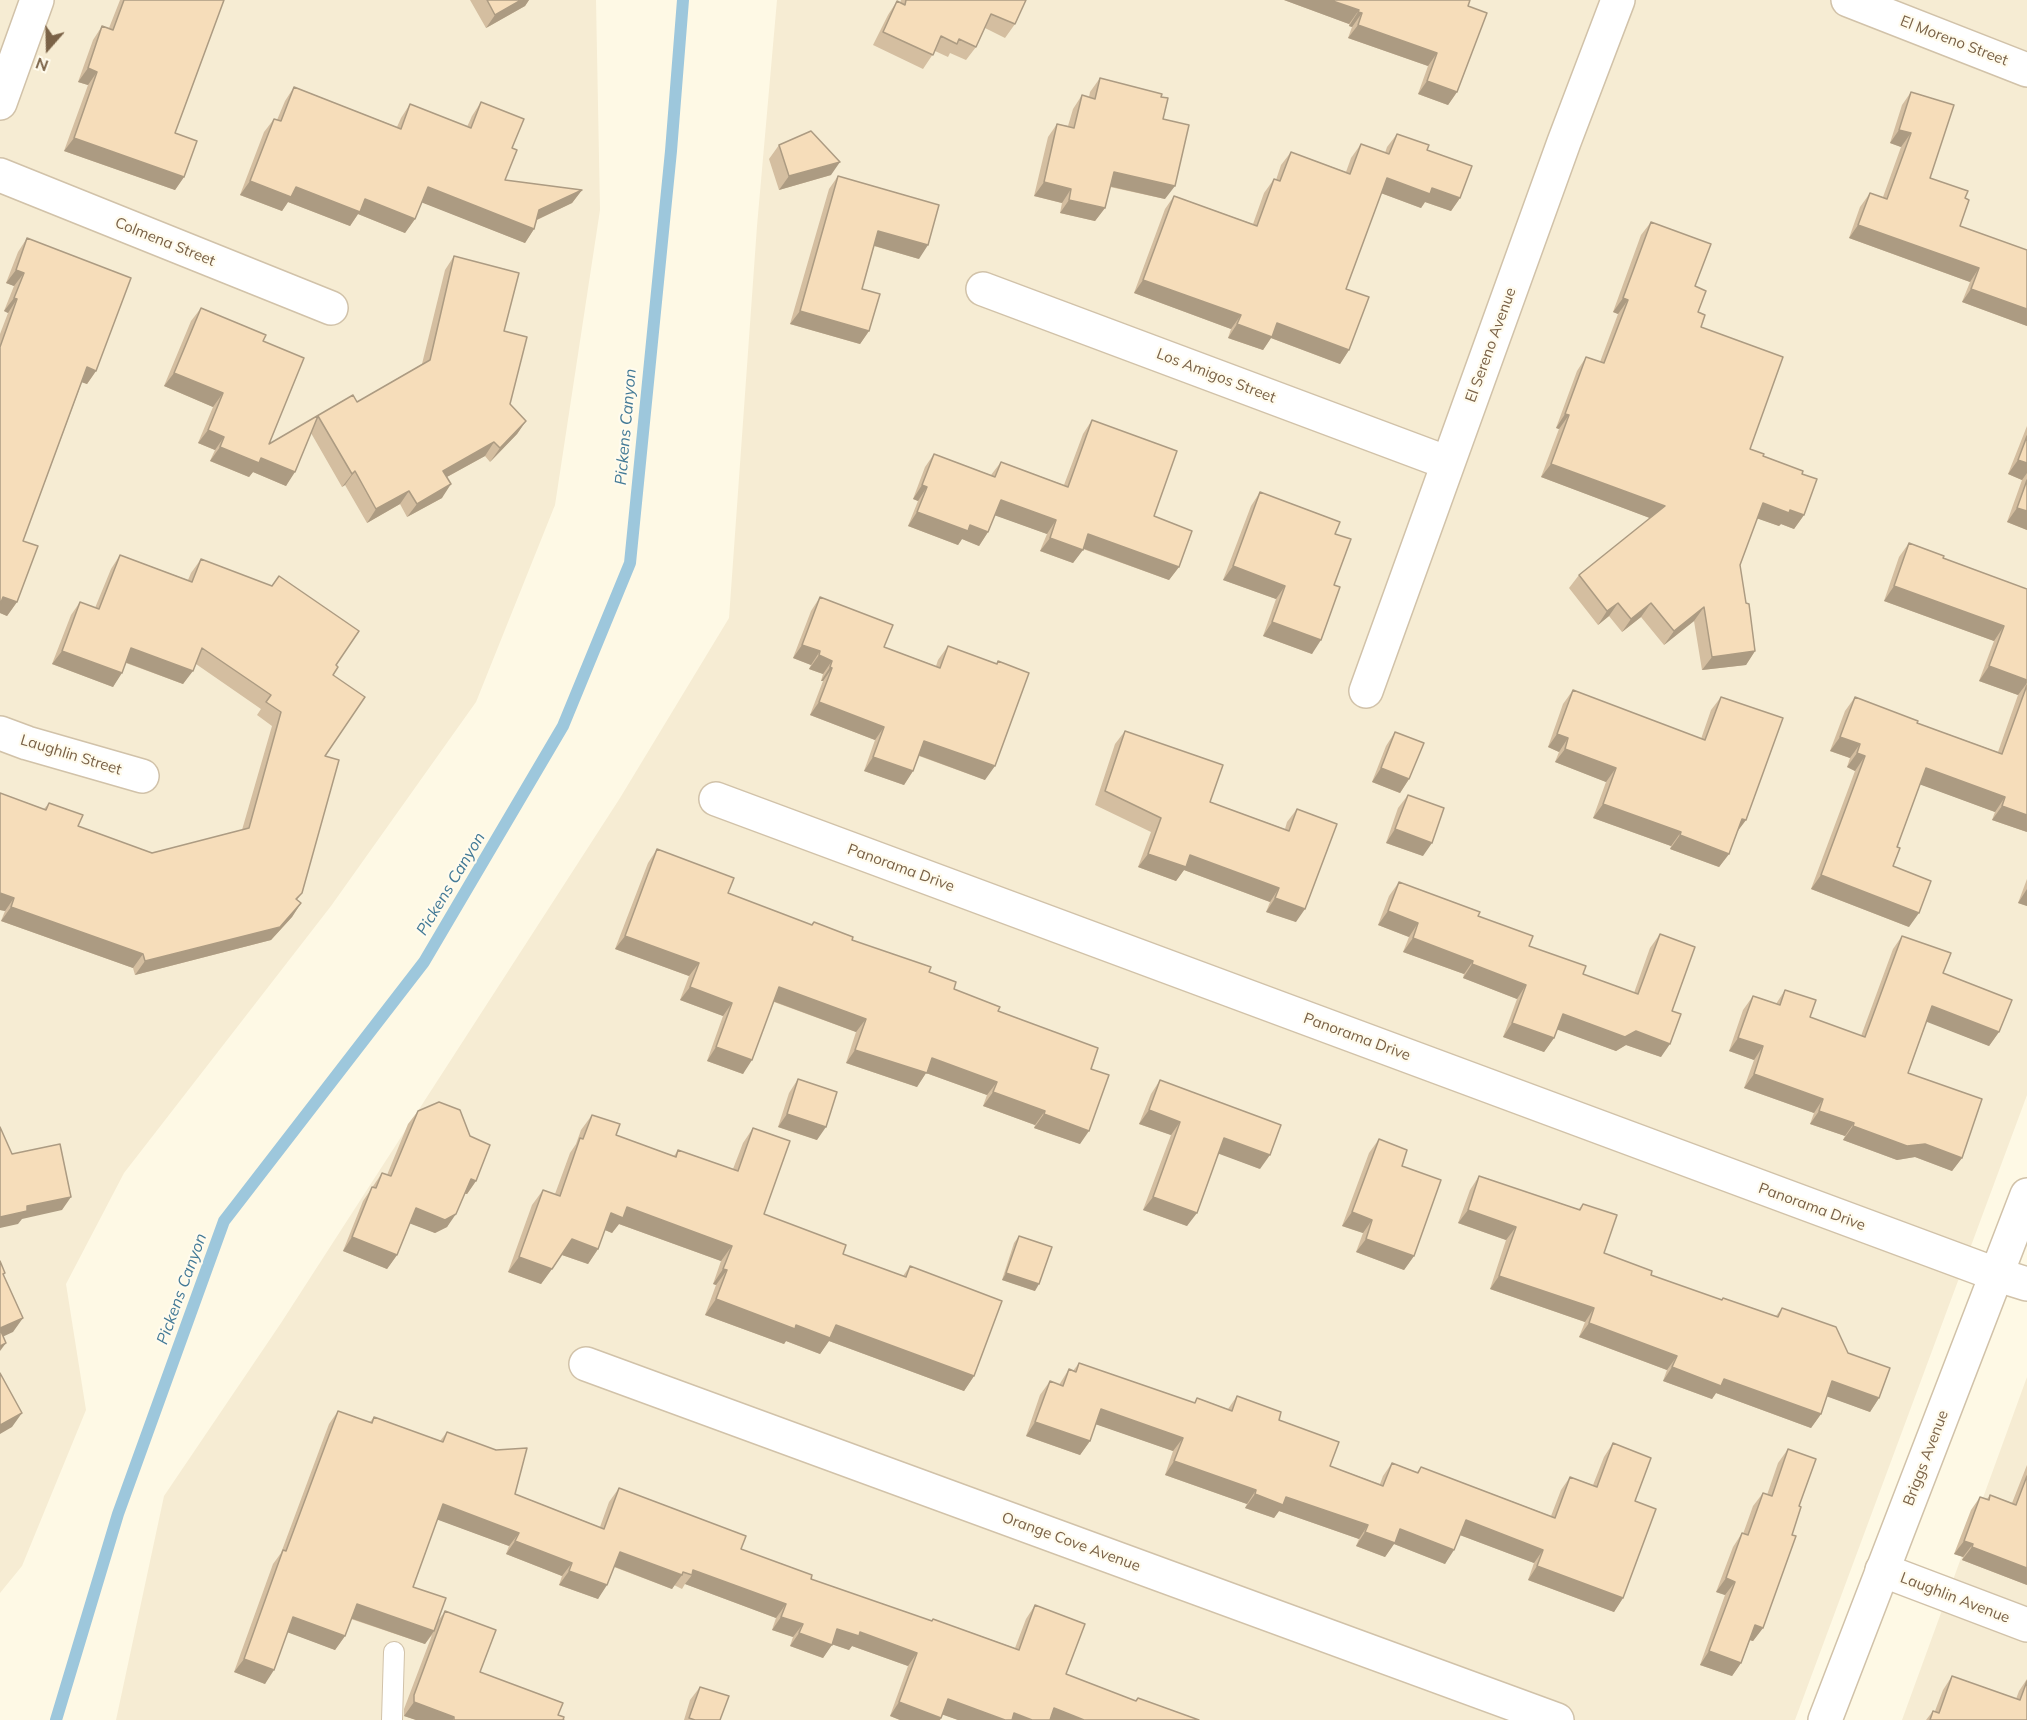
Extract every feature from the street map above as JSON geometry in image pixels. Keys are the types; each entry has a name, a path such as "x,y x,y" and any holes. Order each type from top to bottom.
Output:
{"street":[{"path":"0,103 37,0"},
{"name":"El Sereno Avenue","path":"1366,691 1564,142 1618,0"},
{"name":"El Moreno Street","path":"1848,0 2027,70"},
{"name":"Colmena Street","path":"0,175 331,308"},
{"name":"Los Amigos Street","path":"983,289 1448,463"},
{"name":"Laughlin Street","path":"0,733 142,776"},
{"name":"Panorama Drive","path":"716,799 2012,1279"},
{"name":"Briggs Avenue","path":"1825,1720 1882,1570 2012,1279 2027,1195"},
{"name":"Orange Cove Avenue","path":"586,1364 1557,1720"},
{"name":"Laughlin Avenue","path":"1882,1570 2027,1625"}],"lane":[{"path":"392,1720 394,1652"}],"shaded area":[{"path":"0,0 596,0 600,210 555,505 476,702 331,906 124,1173 66,1284 86,1410 22,1566 0,1593"},
{"path":"777,0 2027,0 2027,1095 1795,1720 116,1720 164,1496 281,1323 620,798 729,618 757,226"},
{"path":"2027,1377 2027,1720 1902,1720"}],"building":[{"path":"124,0 224,0 175,133 197,141 184,177 74,138 97,72 88,68 102,26 113,30"},
{"path":"487,0 521,0 495,15"},
{"path":"906,0 1026,0 1015,24 991,14 976,47 959,39 957,44 941,36 933,55 883,32 897,1 905,5"},
{"path":"1330,0 1470,0 1468,6 1487,13 1457,92 1427,81 1437,53 1358,25 1362,13 1358,12 1359,10"},
{"path":"1100,78 1162,94 1161,97 1168,98 1163,119 1189,125 1175,186 1114,172 1105,208 1069,200 1071,189 1044,182 1057,124 1074,128 1082,95 1095,99"},
{"path":"294,87 401,129 410,104 471,128 481,102 524,119 512,148 517,150 505,180 582,190 539,210 534,229 428,187 415,219 365,199 360,212 296,187 291,197 250,181 274,119 281,121"},
{"path":"1911,92 1954,105 1930,178 1968,191 1965,198 1969,200 1960,226 2027,250 2027,309 1971,289 1979,268 1858,225 1870,193 1887,199 1911,133 1899,130"},
{"path":"811,131 840,162 789,176 779,145"},
{"path":"1397,134 1429,145 1427,150 1472,166 1460,198 1432,188 1430,194 1387,178 1346,289 1369,297 1349,350 1277,323 1272,337 1237,324 1241,315 1143,280 1174,196 1257,226 1274,179 1280,181 1291,152 1350,174 1361,144 1389,154"},
{"path":"838,176 939,205 928,245 878,231 862,289 880,294 869,331 800,311"},
{"path":"1651,222 1711,244 1695,286 1706,291 1698,312 1705,315 1701,327 1783,357 1750,449 1817,479 1804,515 1790,510 1789,513 1763,503 1740,565 1746,603 1749,604 1755,651 1712,657 1704,607 1674,631 1651,603 1631,619 1618,603 1607,611 1579,575 1665,506 1551,464 1569,415 1565,414 1586,357 1604,363 1628,300 1623,298"},
{"path":"27,238 131,278 96,371 87,367 23,541 38,546 17,602 3,597 0,605 0,347 24,273 16,270"},
{"path":"454,256 519,273 504,331 527,337 510,404 526,421 500,448 494,442 443,471 451,484 417,504 409,491 376,509 355,471 352,474 318,416 295,472 261,458 259,463 220,447 224,437 208,430 223,393 174,373 201,308 266,335 263,341 304,358 269,444 353,395 357,402 430,360"},
{"path":"1092,420 1177,451 1154,516 1192,531 1179,567 1088,534 1083,550 1050,538 1056,520 1001,500 988,532 970,525 968,531 917,512 927,487 922,485 934,454 995,477 1001,462 1068,487"},
{"path":"2027,436 2027,463 2018,460"},
{"path":"2027,480 2027,511 2017,508"},
{"path":"1260,492 1340,522 1335,534 1351,539 1334,585 1340,587 1321,640 1272,622 1285,586 1233,566"},
{"path":"1909,543 2027,589 2027,680 1989,666 2004,626 1894,586"},
{"path":"120,555 192,582 201,559 272,586 279,576 359,631 336,665 338,667 333,675 365,697 325,756 339,760 302,893 296,899 301,903 280,927 145,961 143,954 11,907 14,898 0,893 0,793 46,810 49,803 83,815 78,826 152,853 249,828 281,712 266,702 271,695 202,648 193,671 131,648 122,673 62,651 80,602 99,609"},
{"path":"820,597 893,625 884,647 940,668 948,646 1029,673 995,766 924,741 913,771 873,757 884,727 819,702 832,668 830,667 832,661 819,655 820,651 802,645"},
{"path":"2027,685 2027,815 2002,806 2005,797 1926,768 1897,847 1900,848 1893,866 1931,881 1919,913 1821,875 1865,756 1857,753 1860,744 1840,737 1855,697 1918,721 1917,723 2002,754"},
{"path":"1573,690 1705,740 1721,697 1783,718 1746,820 1742,819 1729,854 1680,835 1681,832 1603,804 1616,768 1565,749 1568,738 1557,734"},
{"path":"1125,731 1223,765 1210,802 1289,831 1297,809 1337,824 1305,909 1275,898 1279,888 1190,855 1186,867 1148,854 1161,818 1105,791"},
{"path":"1395,732 1424,743 1409,779 1381,768"},
{"path":"1408,795 1444,808 1432,843 1395,829"},
{"path":"657,849 734,878 728,893 812,925 814,922 853,937 852,940 931,967 929,972 956,982 954,989 1000,1007 998,1011 1098,1048 1091,1069 1109,1075 1089,1131 1044,1114 1045,1111 993,1092 997,1082 932,1058 927,1073 855,1050 866,1019 779,987 752,1060 716,1047 732,1003 690,987 699,963 625,936"},
{"path":"1399,882 1480,912 1478,916 1533,936 1529,946 1586,966 1583,974 1638,994 1660,934 1695,947 1672,1011 1681,1014 1670,1044 1636,1031 1625,1037 1563,1014 1554,1038 1512,1023 1526,985 1472,964 1473,961 1413,938 1418,923 1388,911"},
{"path":"1902,936 1951,953 1943,973 2012,1000 1999,1032 1932,1006 1908,1073 1982,1099 1962,1158 1925,1144 1907,1146 1819,1111 1823,1099 1754,1074 1763,1046 1738,1038 1753,996 1780,1005 1785,990 1816,1000 1810,1017 1865,1037"},
{"path":"798,1079 837,1092 826,1127 787,1114"},
{"path":"1160,1080 1281,1125 1270,1155 1224,1138 1197,1213 1153,1197 1180,1122 1149,1110"},
{"path":"439,1102 460,1110 470,1136 490,1145 476,1181 471,1179 456,1214 445,1220 416,1208 397,1255 352,1237 372,1187 376,1188 382,1173 391,1176 418,1111"},
{"path":"592,1115 620,1124 616,1135 676,1157 678,1150 738,1171 753,1128 790,1141 764,1214 846,1245 843,1254 906,1277 910,1266 1002,1301 974,1376 836,1325 830,1338 796,1325 795,1329 716,1299 727,1270 723,1269 732,1246 627,1207 623,1218 611,1213 598,1249 572,1239 552,1269 519,1257 543,1190 560,1196 580,1138 583,1139"},
{"path":"0,1127 12,1154 60,1144 71,1197 27,1206 27,1211 0,1217"},
{"path":"1379,1139 1407,1150 1402,1166 1441,1180 1414,1256 1366,1239 1372,1220 1352,1212"},
{"path":"1479,1176 1580,1210 1583,1204 1617,1215 1604,1253 1652,1271 1651,1275 1778,1317 1782,1308 1836,1327 1848,1353 1890,1368 1879,1398 1832,1381 1821,1414 1724,1379 1721,1386 1672,1367 1677,1356 1589,1323 1594,1308 1499,1276 1516,1227 1468,1210"},
{"path":"1019,1236 1052,1247 1039,1284 1006,1273"},
{"path":"0,1261 5,1273 3,1274 23,1318 0,1328"},
{"path":"0,1329 6,1343 0,1346"},
{"path":"1079,1363 1195,1403 1197,1398 1232,1411 1237,1396 1281,1412 1279,1420 1339,1442 1330,1466 1383,1486 1392,1463 1418,1473 1421,1467 1555,1518 1570,1477 1597,1487 1613,1443 1651,1458 1635,1501 1656,1509 1623,1598 1537,1566 1543,1550 1466,1520 1454,1550 1400,1529 1395,1543 1365,1532 1368,1525 1286,1497 1283,1505 1255,1494 1256,1490 1174,1461 1183,1438 1101,1409 1090,1441 1035,1422 1050,1381 1063,1386 1069,1369 1076,1372"},
{"path":"0,1373 22,1413 0,1425"},
{"path":"338,1411 372,1423 374,1417 443,1442 447,1432 496,1450 527,1448 515,1494 604,1529 619,1488 746,1536 741,1549 812,1575 811,1579 1019,1650 1035,1605 1085,1624 1066,1674 1136,1701 1138,1698 1199,1720 1084,1720 1054,1708 1050,1720 1032,1720 1014,1713 1012,1720 1005,1720 948,1699 941,1718 899,1702 917,1653 860,1632 859,1636 837,1629 832,1645 799,1633 803,1624 781,1617 786,1604 693,1570 692,1575 683,1572 682,1575 620,1552 607,1585 569,1571 572,1563 515,1541 519,1533 443,1504 413,1587 446,1598 434,1631 357,1604 345,1636 293,1617 274,1670 244,1659 283,1550 286,1551"},
{"path":"1788,1449 1816,1459 1799,1506 1801,1507 1792,1535 1796,1536 1763,1628 1755,1625 1741,1663 1709,1651 1735,1582 1726,1578 1742,1533 1748,1535 1763,1493 1772,1496"},
{"path":"2027,1476 2027,1568 1972,1547 1973,1544 1964,1541 1980,1497 1989,1500 1990,1495 2016,1505"},
{"path":"445,1611 496,1630 480,1672 563,1703 558,1715 564,1717 563,1720 454,1720 454,1717 414,1702 414,1695"},
{"path":"1952,1676 2020,1700 2027,1681 2027,1720 1930,1720 1933,1711 1939,1713"},
{"path":"700,1687 729,1696 720,1720 689,1718"}],"waterway":[{"name":"Pickens Canyon","path":"56,1720 118,1514 224,1221 424,962 563,726 630,563 671,151 683,0"}]}
